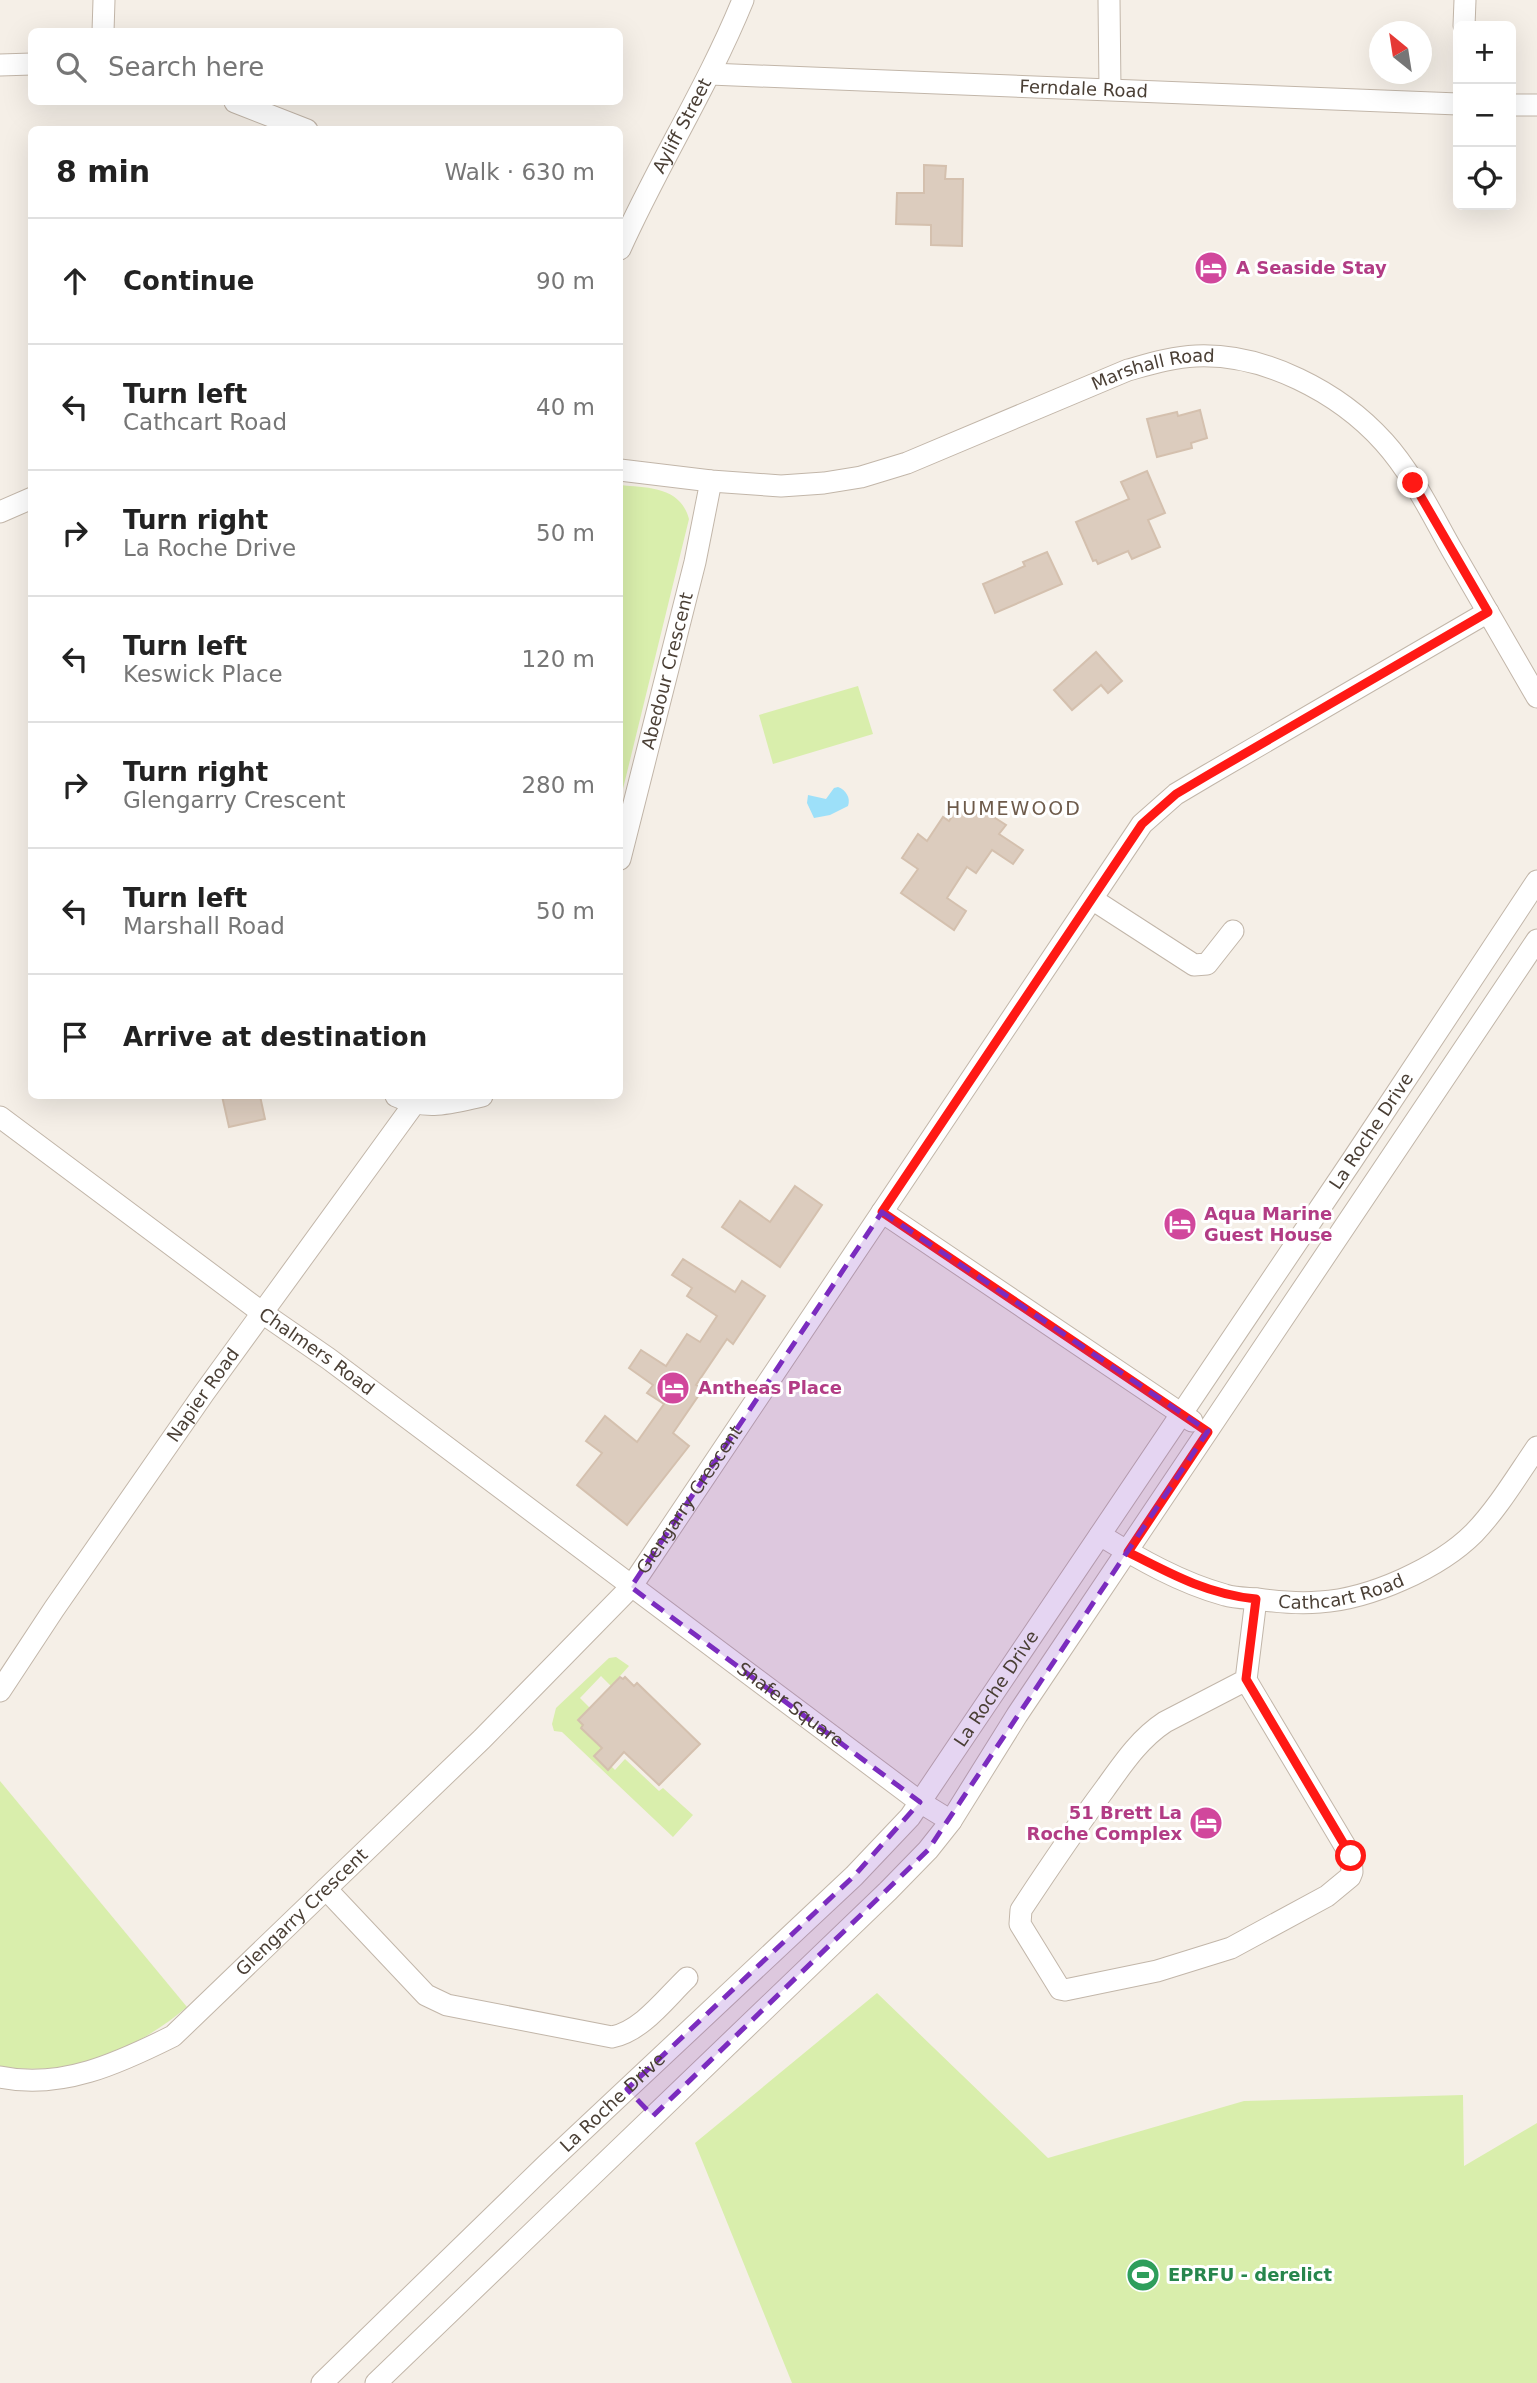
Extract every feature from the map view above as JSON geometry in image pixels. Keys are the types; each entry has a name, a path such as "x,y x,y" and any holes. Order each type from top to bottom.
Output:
{"street":[{"path":"103,28 104,0"},
{"name":"Ayliff Street","path":"623,243 710,74 743,0"},
{"path":"1109,0 1110,89"},
{"path":"1464,21 1465,0"},
{"path":"0,65 28,64"},
{"name":"Ferndale Road","path":"710,74 1453,104"},
{"path":"243,105 297,126"},
{"path":"1516,105 1537,105"},
{"name":"Marshall Road","path":"623,470 781,486 824,483 861,477 907,463 1128,370 1160,361 1196,356 1223,358 1266,367 1302,380 1333,397 1361,418 1385,443 1413,483 1537,697"},
{"name":"Abedour Crescent","path":"623,847 695,562 711,481"},
{"path":"0,512 28,500"},
{"name":"Glengarry Crescent","path":"0,2077 61,2079 119,2063 173,2036 482,1739 631,1587 1142,824 1176,794 1488,612"},
{"name":"La Roche Drive","path":"322,2383 896,1832 920,1802 1100,1535 1537,881"},
{"path":"1092,899 1194,965 1208,964 1233,931"},
{"name":"La Roche Drive","path":"376,2383 928,1850 951,1821 1017,1715 1537,940"},
{"path":"405,1100 446,1104 468,1099"},
{"name":"Napier Road","path":"0,1691 204,1393 264,1314 405,1100"},
{"name":"Chalmers Road","path":"0,1117 264,1314 329,1359 631,1587"},
{"path":"882,1212 1208,1432"},
{"name":"Cathcart Road","path":"1100,1535 1191,1584 1227,1596 1321,1602 1356,1596 1398,1581 1443,1558 1473,1533 1506,1493 1537,1447"},
{"name":"Shafer Square","path":"631,1587 920,1802 951,1821"},
{"path":"1246,1679 1165,1722 1130,1754 1080,1821 1021,1910 1020,1924 1060,1989 1157,1971 1231,1948 1327,1896 1350,1877 1351,1856 1246,1679 1256,1599"},
{"path":"326,1889 426,1996 447,2005 612,2037 621,2035 641,2023 687,1978"},
{"path":"627,2089 653,2116"}],"highlighted area":[{"path":"882,1212 1208,1431 928,1850 653,2116 627,2089 854,1876 920,1802 631,1587"}],"green space":[{"path":"623,485 652,488 671,495 685,508 689,519 623,789"},
{"path":"858,686 873,734 773,764 759,715"},
{"path":"616,1657 629,1666 611,1686 601,1676 580,1698 590,1708 578,1719 584,1725 581,1728 602,1748 594,1757 607,1769 611,1766 615,1770 625,1759 659,1791 663,1788 693,1815 673,1837 562,1732 554,1731 552,1724 556,1708 609,1658"},
{"path":"0,1781 187,2007 146,2036 100,2058 51,2068 0,2066"},
{"name":"EPRFU - derelict","path":"877,1993 1048,2158 1244,2101 1463,2095 1464,2166 1537,2123 1537,2383 792,2383 695,2143"}],"water":[{"path":"838,787 847,795 848,806 830,815 814,818 807,803 808,795 826,799 834,788"}],"building":[{"path":"924,165 946,166 945,179 963,179 962,246 931,245 931,225 896,224 897,193 924,193"},
{"path":"1200,410 1207,438 1191,443 1192,448 1157,457 1147,419 1177,412 1178,416"},
{"path":"1147,471 1165,513 1148,520 1160,547 1132,559 1128,551 1098,564 1096,560 1093,561 1076,522 1129,499 1121,482"},
{"path":"1047,552 1062,584 995,613 983,584 1025,566 1023,562"},
{"path":"1096,652 1122,681 1108,693 1101,685 1072,710 1054,690"},
{"path":"975,805 1006,825 999,834 1023,850 1013,864 992,850 976,873 967,867 947,898 966,911 954,930 901,893 918,869 902,858 918,834 927,841 943,817 949,821 957,809 968,816"},
{"path":"223,1099 261,1099 265,1119 229,1127"},
{"path":"795,1186 822,1205 780,1267 722,1227 740,1201 770,1222"},
{"path":"683,1259 735,1292 742,1281 765,1296 733,1344 727,1339 696,1385 703,1389 673,1433 689,1446 627,1525 577,1485 602,1453 586,1441 605,1416 637,1442 664,1404 647,1393 653,1385 629,1368 641,1350 666,1366 687,1334 700,1342 717,1316 687,1296 692,1288 672,1275"},
{"path":"620,1677 625,1677 634,1686 637,1683 700,1744 659,1785 624,1752 608,1770 594,1756 602,1748 581,1728 583,1725 578,1720"}],"place":[{"name":"A Seaside Stay","path":"1211,268"},
{"name":"Aqua Marine Guest House","path":"1180,1224"},
{"name":"Antheas Place","path":"673,1388"},
{"name":"51 Brett La Roche Complex","path":"1206,1823"},
{"name":"EPRFU - derelict","path":"1143,2275"}],"district":[{"name":"HUMEWOOD","path":"1014,808"}],"route":[{"path":"1351,1856 1248,1685 1246,1679 1256,1599 1227,1596 1191,1584 1128,1552 1208,1432 882,1212 1142,824 1158,808 1176,794 1488,612 1413,483"}]}
